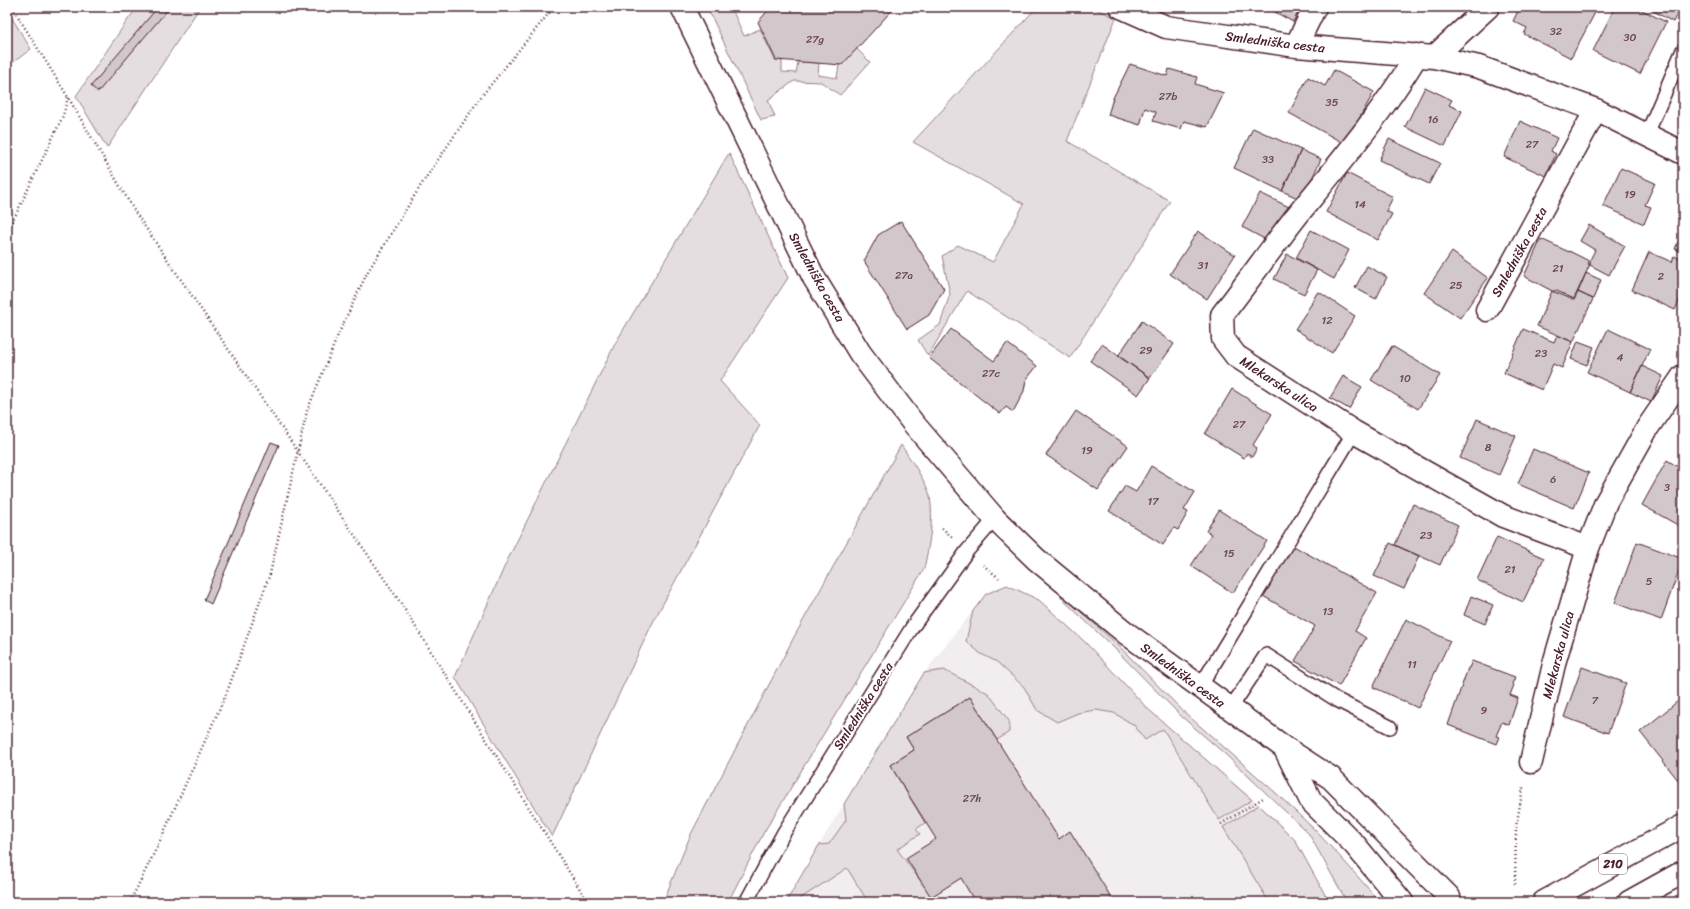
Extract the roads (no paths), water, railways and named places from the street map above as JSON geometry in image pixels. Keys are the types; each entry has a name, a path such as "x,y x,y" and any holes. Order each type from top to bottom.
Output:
{"street":[{"name":"Smledniška cesta","path":"682,7 814,278 852,341 913,423 995,519 1036,559 1126,633 1285,748 1331,778 1449,897 1450,902"},
{"name":"Smledniška cesta","path":"1121,7 1166,27 1296,46 1426,56 1479,67 1596,110 1683,153"},
{"path":"1296,46 1315,7"},
{"path":"1426,56 1488,7"},
{"name":"Mlekarska ulica","path":"1426,56 1400,84 1343,160 1294,220 1222,315 1223,339 1236,356 1354,432 1503,516 1588,548"},
{"name":"Smledniška cesta","path":"1487,310 1596,110"},
{"name":"Mlekarska ulica","path":"1531,762 1555,660 1588,548 1606,502 1648,427 1683,376"},
{"name":"Smledniška cesta","path":"1285,748 1311,801 1355,845 1402,902"},
{"name":"210","path":"1544,902 1683,826"},
{"path":"1632,901 1683,872"}],"lane":[{"path":"1647,134 1683,50"},
{"path":"1200,687 1354,432"},
{"name":"Smledniška cesta","path":"746,902 783,834 913,626 967,551 995,519"},
{"path":"1230,709 1266,655 1337,700 1390,727"}]}
